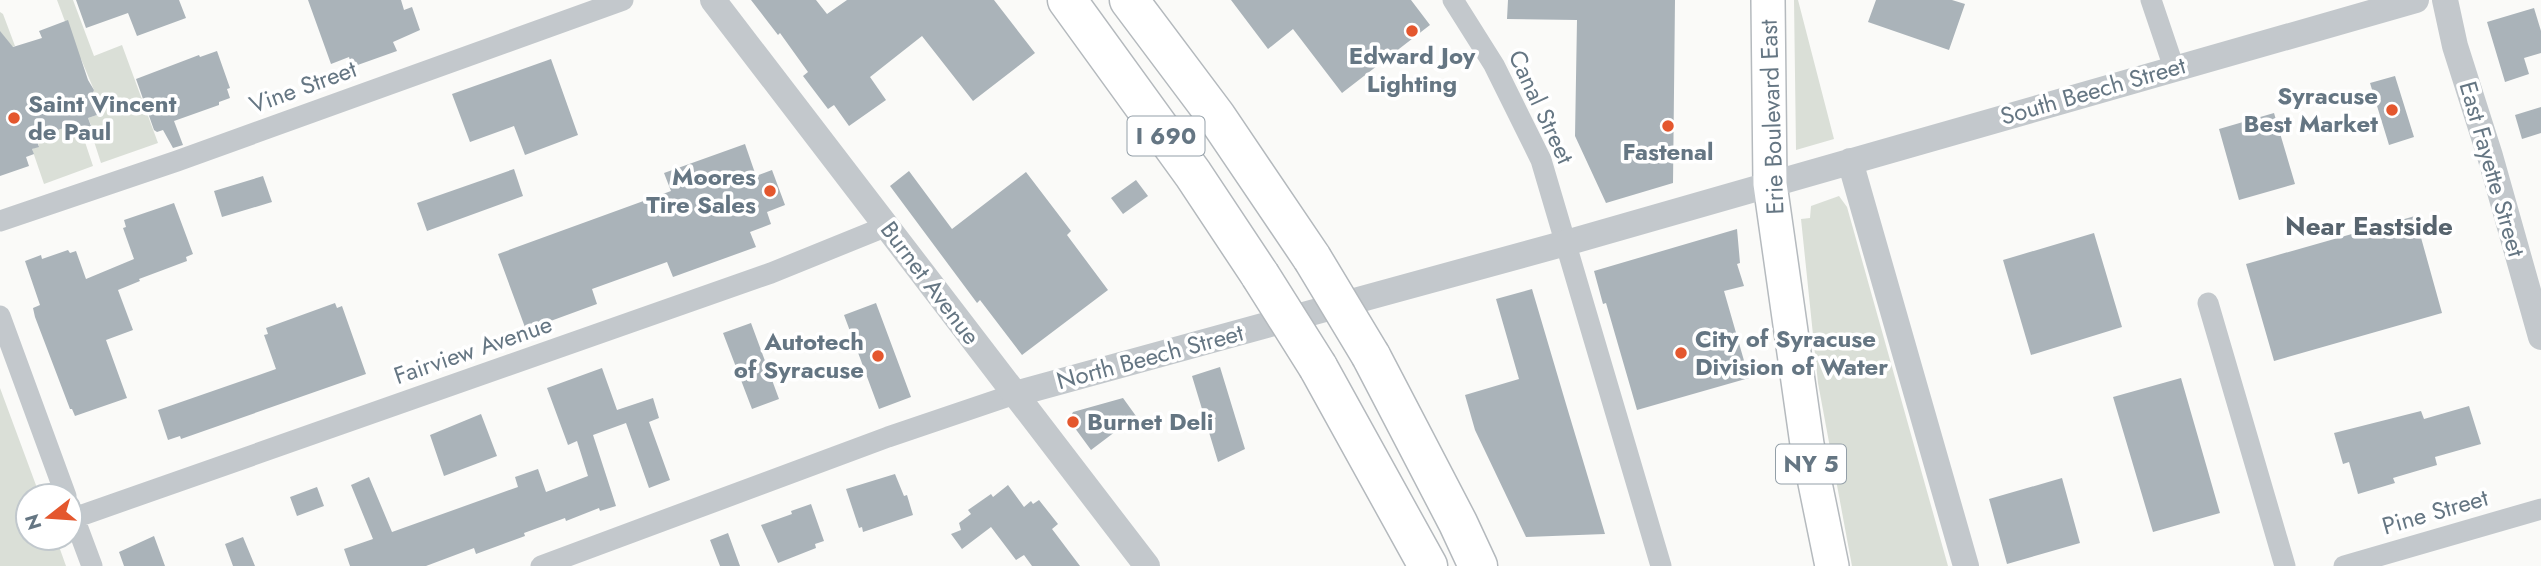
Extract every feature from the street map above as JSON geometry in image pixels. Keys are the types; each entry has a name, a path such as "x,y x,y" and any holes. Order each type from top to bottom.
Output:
{"highway":[{"name":"I 690","path":"1068,0 1193,174 1260,275 1318,367 1429,566"},
{"name":"I 690","path":"1129,0 1216,116 1312,258 1371,356 1479,566"}],"main road":[{"name":"Erie Boulevard East","path":"1768,0 1770,184 1805,432 1832,566"}],"street":[{"name":"Vine Street","path":"0,221 177,161 622,0"},
{"name":"Burnet Avenue","path":"712,0 1147,566"},
{"name":"Canal Street","path":"1453,0 1494,65 1541,160 1661,566"},
{"path":"2151,0 2174,68"},
{"name":"South Beech Street","path":"1770,184 2416,0"},
{"name":"East Fayette Street","path":"2445,0 2455,46 2490,156 2541,337"},
{"path":"1850,161 1966,566"},
{"name":"North Beech Street","path":"541,566 888,437 1015,394 1566,243 1770,184"},
{"name":"Fairview Avenue","path":"84,508 758,277 887,226"},
{"path":"2208,303 2285,566"},
{"path":"0,316 61,482"},
{"name":"Pine Street","path":"2344,566 2541,509"},
{"path":"84,544 92,566"}],"shaded area":[{"path":"57,0 73,0 94,56 122,45 158,143 101,163 88,118 100,114 94,90"},
{"path":"1794,0 1798,0 1834,139 1796,150"},
{"path":"0,12 15,46 9,48 0,32"},
{"path":"19,89 61,128 74,124 84,139 93,166 44,184 32,149 39,146"},
{"path":"1839,196 1847,207 1948,566 1852,566 1818,383 1801,219 1810,218 1811,206"},
{"path":"0,388 35,482 14,482 14,552 61,552 66,566 0,566"}],"building":[{"path":"76,0 179,0 186,18 137,36 128,13 86,28"},
{"path":"308,0 401,0 404,10 412,7 420,30 393,42 397,51 352,67 349,57 331,64"},
{"path":"751,0 816,0 827,14 847,0 994,0 1035,53 973,101 922,36 870,77 886,100 849,126 834,105 828,109 803,76 808,72 780,33 778,35"},
{"path":"1231,0 1411,0 1430,25 1342,93 1293,29 1268,49"},
{"path":"1508,0 1675,0 1673,183 1606,203 1575,136 1577,20 1507,19"},
{"path":"1876,0 1952,0 1965,4 1949,50 1868,22"},
{"path":"2534,8 2541,31 2541,53 2524,58 2529,74 2505,82 2487,22"},
{"path":"68,20 100,114 88,118 91,126 76,131 74,124 36,138 39,147 32,149 34,154 26,157 29,166 0,176 0,31 13,47 42,38 39,31"},
{"path":"217,51 230,88 227,89 230,98 219,102 219,105 174,121 183,145 173,148 163,130 154,130 136,79 199,55 200,57"},
{"path":"551,59 578,135 525,155 514,126 470,142 452,94"},
{"name":"Syracuse Best Market","path":"2395,76 2414,137 2389,145 2370,83"},
{"path":"2541,107 2541,133 2522,139 2515,115"},
{"path":"2274,113 2295,184 2239,200 2219,129"},
{"path":"745,144 756,176 772,170 785,205 767,212 771,224 750,232 756,247 673,277 667,262 592,289 597,304 526,330 498,254 671,191 664,173"},
{"path":"514,169 523,196 427,231 417,203"},
{"path":"909,171 952,229 1026,172 1071,231 1067,235 1108,290 1022,355 980,300 977,303 890,186"},
{"path":"263,176 272,202 222,217 214,191"},
{"path":"1136,180 1148,196 1123,214 1111,198"},
{"path":"174,203 193,254 186,257 187,261 118,290 133,330 106,340 127,398 75,416 35,317 33,308 40,305 25,261 41,255 42,259 68,250 70,253 76,251 86,279 134,259 123,228 126,227 124,220"},
{"path":"2415,216 2442,313 2274,361 2246,264"},
{"path":"1737,229 1740,263 1737,264 1744,286 1724,291 1749,378 1637,410 1594,271"},
{"path":"2094,233 2122,327 2031,355 2003,260"},
{"path":"1532,289 1605,534 1526,537 1475,430 1465,395 1519,379 1496,299"},
{"path":"335,303 337,308 342,306 366,374 181,439 180,436 168,440 158,410 276,369 264,335 268,334 266,328"},
{"name":"Autotech of Syracuse","path":"876,303 911,397 879,409 844,315"},
{"path":"751,323 779,399 752,409 723,333"},
{"path":"1220,367 1245,449 1218,462 1192,376"},
{"path":"602,368 617,410 653,398 659,418 649,422 670,480 649,488 626,423 593,435 616,506 600,511 599,508 566,521 565,518 476,554 474,548 426,566 350,566 344,549 373,539 351,485 369,477 392,532 518,487 515,477 538,469 546,492 588,476 577,441 568,445 547,388"},
{"path":"2181,378 2220,513 2153,532 2113,397"},
{"path":"1123,398 1136,416 1091,450 1069,420 1073,412"},
{"path":"2469,406 2481,444 2435,457 2437,465 2393,478 2395,483 2358,494 2349,462 2343,464 2334,433 2421,411 2424,419"},
{"path":"481,414 497,456 444,476 430,435"},
{"path":"895,474 904,496 907,495 913,515 863,532 862,527 859,528 846,489"},
{"path":"2062,478 2080,543 2007,564 1989,499"},
{"path":"1008,485 1024,507 1031,501 1033,504 1039,500 1058,524 1052,529 1080,566 1032,566 1024,555 1016,560 991,527 962,549 951,534 961,530 959,523 971,514 968,510 991,494 993,497"},
{"path":"317,487 324,506 297,516 290,497"},
{"path":"811,504 824,541 815,544 816,548 778,563 761,525"},
{"path":"728,533 740,566 720,566 710,540"},
{"path":"154,536 165,566 124,566 119,552"},
{"path":"243,537 255,566 233,566 225,544"}],"place":[{"name":"Edward Joy Lighting","path":"1412,31"},
{"name":"Syracuse Best Market","path":"2392,110"},
{"name":"Saint Vincent de Paul","path":"14,118"},
{"name":"Fastenal","path":"1668,126"},
{"name":"Moores Tire Sales","path":"770,191"},
{"name":"City of Syracuse Division of Water","path":"1681,353"},
{"name":"Autotech of Syracuse","path":"878,356"},
{"name":"Burnet Deli","path":"1073,422"}],"district":[{"name":"Near Eastside","path":"2369,226"}]}
